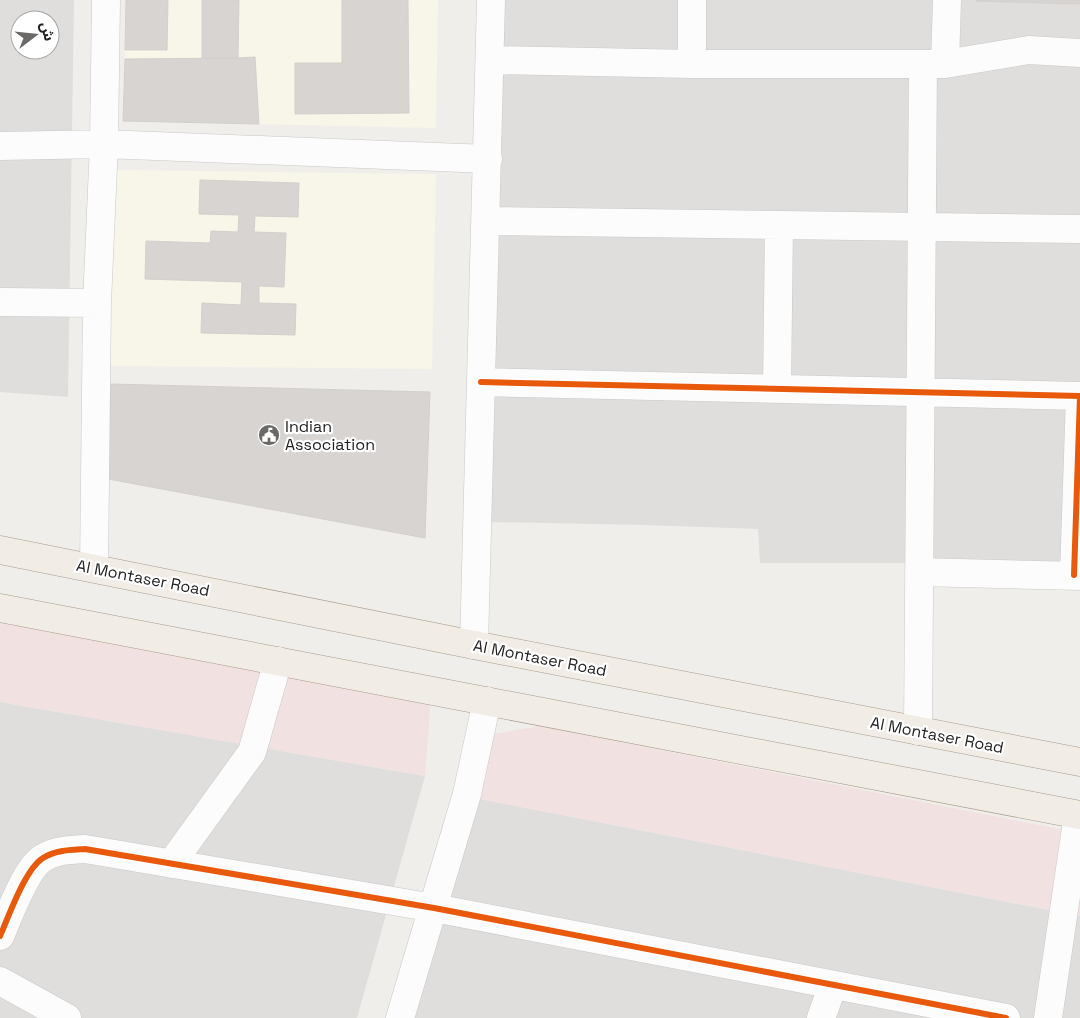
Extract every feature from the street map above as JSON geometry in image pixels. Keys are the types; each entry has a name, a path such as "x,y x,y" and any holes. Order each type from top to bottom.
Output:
{"main road":[{"name":"Al Montaser Road","path":"0,550 474,646 1080,762"},
{"path":"0,608 1079,815"}],"street":[{"path":"94,568 97,303 104,144 106,0"},
{"path":"474,646 491,0"},
{"path":"692,0 692,64"},
{"path":"918,731 922,227 934,64 947,0"},
{"path":"490,60 692,64 934,64 1028,50 1080,52"},
{"path":"0,146 104,144 488,159"},
{"path":"486,221 1080,229"},
{"path":"777,389 779,225"},
{"path":"0,302 97,303"},
{"path":"481,382 1080,396 1077,576 919,572"},
{"path":"171,864 252,752 278,661"},
{"path":"400,1018 467,794 487,701"},
{"path":"1048,1018 1079,815"},
{"path":"0,936 28,875 42,858 63,850 85,850 434,908 1006,1018"},
{"path":"0,981 67,1018"},
{"path":"821,1018 833,985"}],"shaded area":[{"path":"0,0 74,0 68,397 0,392"},
{"path":"126,0 438,0 436,128 123,121"},
{"path":"503,0 1080,0 1080,563 760,563 758,529 489,522"},
{"path":"117,170 436,174 432,369 108,366"},
{"path":"0,622 431,698 425,776 0,702"},
{"path":"0,702 425,776 357,1018 0,1018"},
{"path":"539,726 1080,833 1080,916 470,797 480,759 494,734"},
{"path":"470,797 1080,916 1080,1018 403,1018"}],"building":[{"path":"126,0 168,0 167,50 125,50"},
{"path":"202,0 239,0 238,58 202,58"},
{"path":"342,0 408,0 409,113 295,114 295,63 342,63"},
{"path":"1080,0 1080,4 976,1"},
{"path":"255,57 259,124 123,121 125,59"},
{"path":"200,180 299,183 298,217 255,216 254,232 286,233 284,287 259,286 259,303 296,304 295,335 201,333 202,303 241,305 242,282 145,279 146,241 210,243 211,231 238,232 239,215 199,214"},
{"name":"Indian Association","path":"111,384 430,392 425,538 108,479"}],"cycle path":[{"path":"481,382 1080,396 1074,575"},
{"path":"0,936 18,894 36,864 53,853 85,849 434,908 1006,1018"}],"place":[{"name":"Indian Association","path":"269,435"}]}
